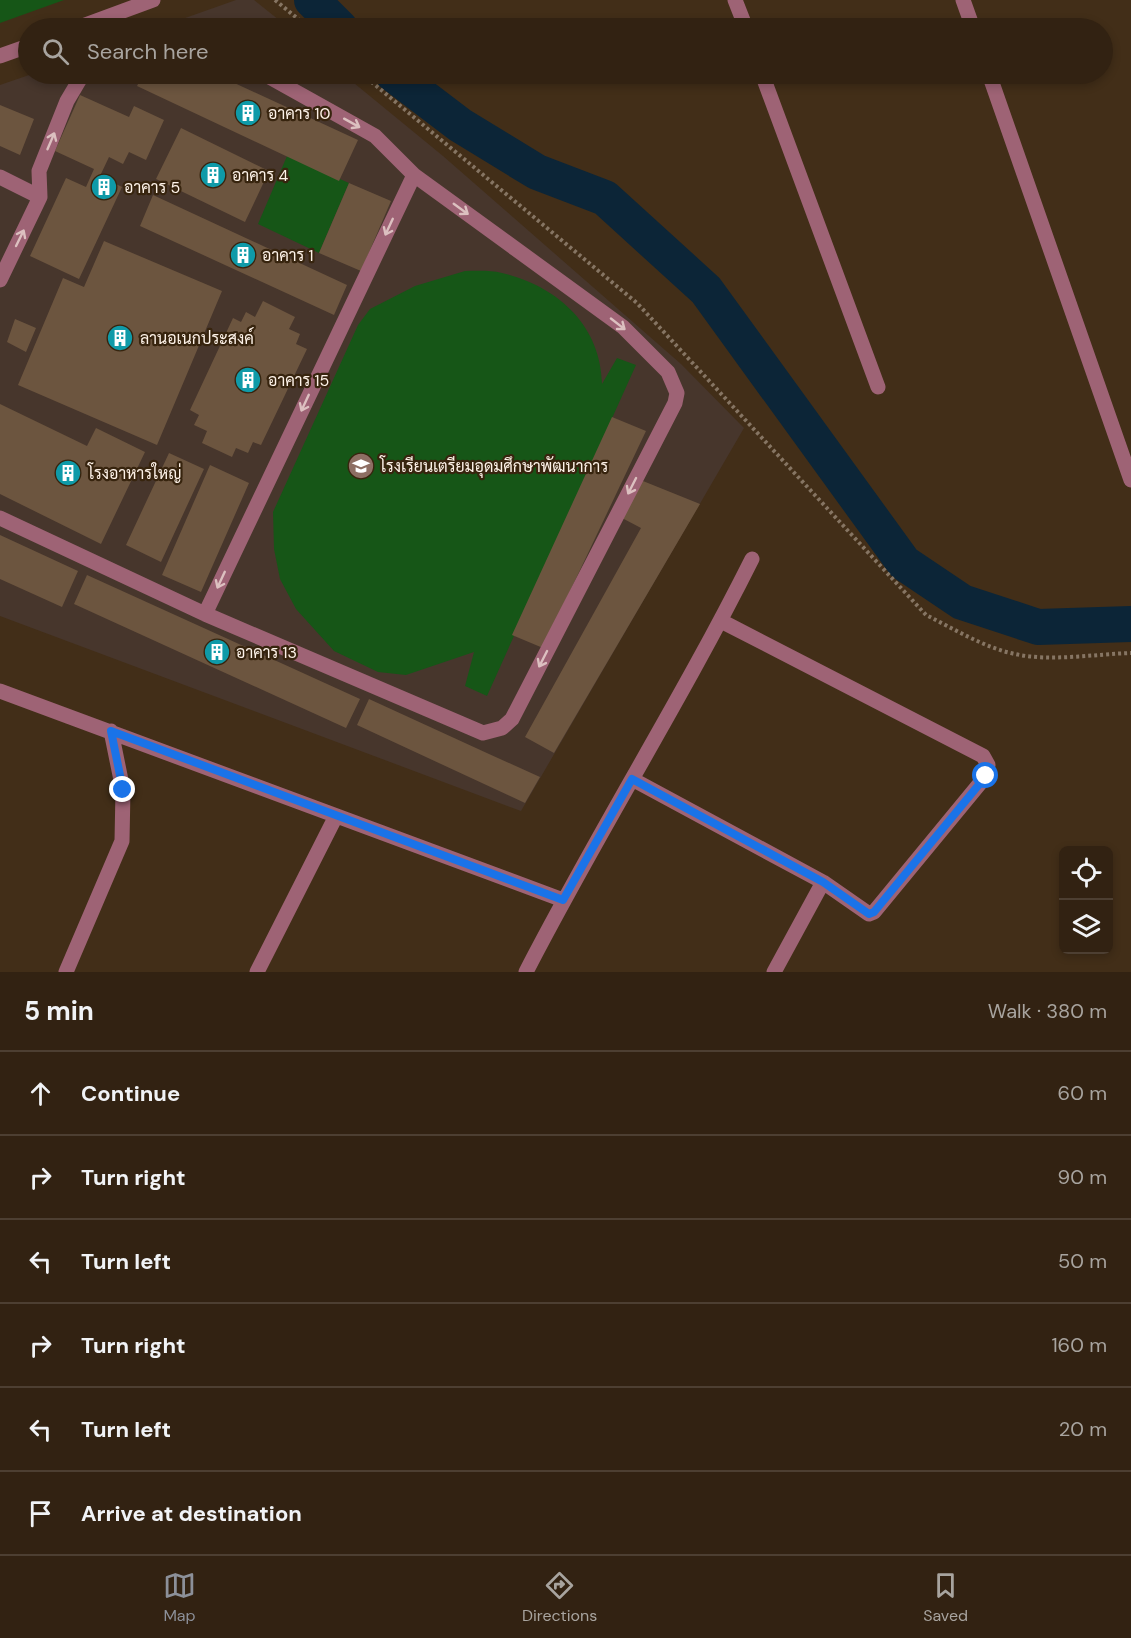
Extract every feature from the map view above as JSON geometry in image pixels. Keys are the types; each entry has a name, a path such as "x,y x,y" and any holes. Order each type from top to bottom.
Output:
{"street":[{"path":"105,18 153,0"},
{"path":"735,0 742,18"},
{"path":"963,0 969,18"},
{"path":"0,57 18,50"},
{"path":"0,280 40,197 39,171 67,101 77,84"},
{"path":"0,519 205,614 483,733 502,728 512,719 675,403 677,393 668,372 623,327 414,175 375,136 282,84"},
{"path":"766,84 878,387"},
{"path":"992,84 1131,480"},
{"path":"205,614 414,175"},
{"path":"0,177 40,197"},
{"path":"526,972 563,900 721,621 752,559"},
{"path":"632,779 823,882 865,912 874,912 986,776 988,765 983,756 721,621"},
{"path":"0,691 563,900"},
{"path":"66,972 122,841 123,790 111,731"},
{"path":"257,972 336,816"},
{"path":"774,972 823,882"}],"path":[{"path":"275,0 297,18"},
{"path":"374,84 637,303 926,615 1016,655 1040,657 1131,653"}],"shaded area":[{"path":"236,0 254,0 276,18 185,18"},
{"name":"โรงเรียนเตรียมอุดมศึกษาพัฒนาการ","path":"18,79 18,84 355,84 443,156 681,364 744,428 521,811 0,616 0,85"}],"green space":[{"path":"0,0 64,0 0,23"},
{"path":"287,156 349,183 319,253 258,224"},
{"path":"465,271 502,273 522,279 558,298 584,326 594,344 600,363 602,384 617,358 636,365 487,696 465,686 474,652 406,675 378,672 334,651 296,609 280,579 274,549 273,512 358,325 370,309 415,286"}],"building":[{"name":"อาคาร 10","path":"138,84 237,84 358,140 339,181 137,86"},
{"name":"อาคาร 5","path":"80,95 129,117 134,106 164,120 146,160 129,152 123,164 109,157 100,176 122,187 79,279 30,256 66,178 86,187 94,169 55,151"},
{"path":"0,105 34,119 20,155 0,146"},
{"name":"อาคาร 4","path":"181,128 269,171 245,222 156,179"},
{"path":"349,183 391,201 361,271 319,253"},
{"name":"อาคาร 1","path":"153,195 347,285 334,315 140,226"},
{"name":"ลานอเนกประสงค์","path":"104,241 222,291 157,445 18,385 63,278 84,287"},
{"name":"อาคาร 15","path":"263,301 295,317 289,329 300,334 296,344 307,349 261,445 253,442 248,453 236,448 232,457 202,443 207,431 194,425 199,415 190,410 233,318 241,322 246,312 255,317"},
{"path":"15,319 36,328 26,352 7,342"},
{"name":"โรงอาหารใหญ่","path":"0,404 87,446 96,428 145,452 101,544 0,494"},
{"path":"612,417 646,431 543,648 512,635"},
{"path":"169,453 204,469 161,562 126,545"},
{"path":"210,465 249,483 201,592 162,575"},
{"path":"638,479 700,504 554,753 525,737 641,528 622,518"},
{"path":"0,535 78,571 62,607 0,579"},
{"name":"อาคาร 13","path":"87,575 360,699 346,728 74,604"},
{"path":"369,699 540,777 525,803 357,725"}],"waterway":[{"path":"312,0 330,18"},
{"path":"406,84 460,125 537,172 605,198 706,290 904,563 962,602 1038,627 1131,624"}],"place":[{"name":"อาคาร 10","path":"248,113"},
{"name":"อาคาร 4","path":"213,175"},
{"name":"อาคาร 5","path":"104,187"},
{"name":"อาคาร 1","path":"243,255"},
{"name":"ลานอเนกประสงค์","path":"120,338"},
{"name":"อาคาร 15","path":"248,380"},
{"name":"โรงเรียนเตรียมอุดมศึกษาพัฒนาการ","path":"361,466"},
{"name":"โรงอาหารใหญ่","path":"68,473"},
{"name":"อาคาร 13","path":"217,652"}],"route":[{"path":"123,790 111,731 563,900 632,779 823,882 869,914 874,912 986,776"}]}
